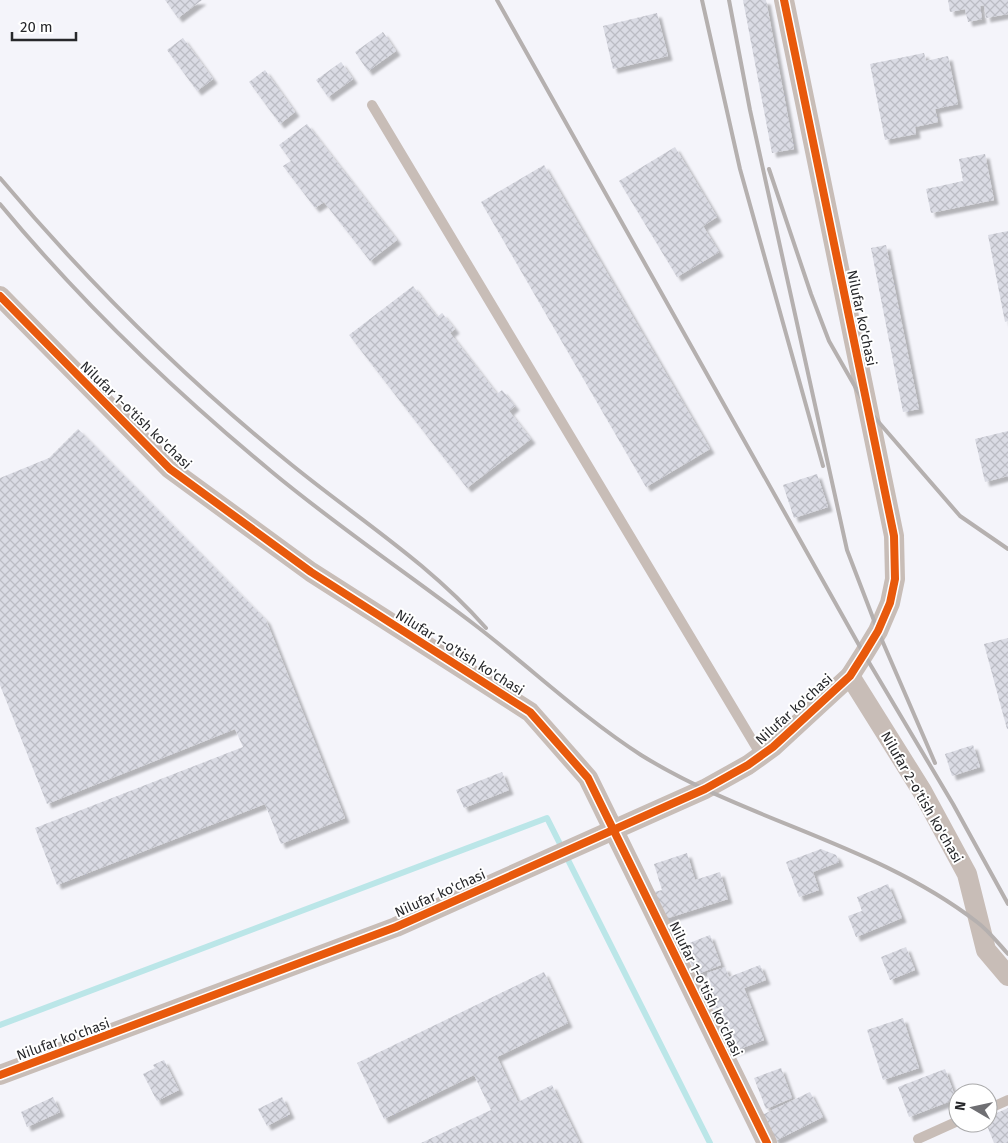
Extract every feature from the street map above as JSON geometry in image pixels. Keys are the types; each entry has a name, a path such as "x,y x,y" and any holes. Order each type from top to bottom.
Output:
{"street":[{"name":"Nilufar ko'chasi","path":"0,1076 396,927 705,789 773,747 850,676 878,631 890,603 895,579 894,536 784,0"},
{"name":"Nilufar 1-o'tish ko'chasi","path":"0,296 170,470 311,572 530,712 588,778 767,1143"},
{"name":"Nilufar 2-o'tish ko'chasi","path":"850,676 922,791 967,874 986,950 1008,976"}],"lane":[{"path":"372,105 761,756"},
{"path":"918,1139 948,1126"}],"building":[{"path":"165,0 202,0 178,18"},
{"path":"743,0 766,0 794,149 772,153"},
{"path":"948,0 1008,0 1008,14 986,18 984,5 980,6 982,19 968,22 965,9 950,12"},
{"path":"657,13 668,56 613,69 603,26"},
{"path":"383,32 396,51 368,71 355,52"},
{"path":"183,38 213,79 197,91 167,50"},
{"path":"924,53 926,61 948,56 958,104 935,109 938,122 915,127 916,134 885,140 870,64"},
{"path":"341,62 353,79 328,97 316,80"},
{"path":"265,70 295,112 280,124 249,82"},
{"path":"307,124 397,240 370,261 324,202 315,208 283,166 291,161 279,145"},
{"path":"675,147 717,217 703,226 719,252 677,277 619,181"},
{"path":"985,154 994,200 931,213 926,189 963,181 959,159"},
{"path":"544,165 710,449 646,487 481,202"},
{"path":"1008,231 1008,321 1005,322 988,235"},
{"path":"886,245 919,409 903,412 871,248"},
{"path":"413,286 437,317 442,313 455,329 450,333 497,394 502,390 515,406 509,411 531,439 467,488 349,335"},
{"path":"78,429 266,620 345,818 281,844 265,804 57,885 35,828 243,747 235,729 47,804 0,685 0,478 49,458"},
{"path":"1008,431 1008,476 985,482 975,439"},
{"path":"817,474 828,507 794,518 783,485"},
{"path":"1008,638 1008,729 1007,729 984,644"},
{"path":"973,745 980,767 952,776 945,754"},
{"path":"502,772 509,790 464,808 456,790"},
{"path":"821,849 836,855 839,862 813,872 819,890 799,897 786,862"},
{"path":"687,853 695,880 720,872 728,899 662,920 654,892 662,890 654,864"},
{"path":"888,884 902,918 856,937 848,916 862,911 857,897"},
{"path":"710,935 721,965 695,975 684,945"},
{"path":"906,947 915,970 890,980 881,957"},
{"path":"760,965 766,980 744,988 764,1040 726,1054 701,988 711,984 707,973 725,967 729,977"},
{"path":"544,972 568,1023 497,1057 518,1102 552,1085 580,1143 421,1143 491,1110 474,1075 384,1119 357,1063"},
{"path":"903,1018 919,1068 883,1080 867,1030"},
{"path":"164,1060 179,1090 157,1101 143,1074 155,1068 153,1065"},
{"path":"781,1068 792,1098 766,1109 754,1078"},
{"path":"945,1069 950,1083 948,1083 948,1102 909,1117 898,1087"},
{"path":"810,1092 823,1117 775,1141 762,1115"},
{"path":"53,1097 60,1112 27,1127 21,1112"},
{"path":"282,1097 290,1114 267,1126 258,1109"},
{"path":"1008,1108 1008,1143 994,1143 990,1133 998,1133 998,1112"}],"waterway":[{"path":"0,1025 547,818 710,1143"}],"railway":[{"path":"497,0 864,654 953,804 1008,904"},
{"path":"702,0 740,169 823,466"},
{"path":"729,0 750,110 847,550 878,631 935,763"},
{"path":"769,169 811,294 829,341 869,411 960,516 1008,549"},
{"path":"0,178 101,290 173,361 248,429 313,482 415,560 486,628"},
{"path":"0,204 96,311 164,377 235,441 322,512 496,641 598,725 641,755 682,778 724,798 897,872 938,895 981,925 1008,954"}],"cycle path":[{"path":"0,1075 396,927 705,789 748,765 773,747 850,676 878,631 890,603 895,579 894,536 784,0"},
{"path":"0,296 170,469 311,572 530,712 588,778 767,1143"}]}
